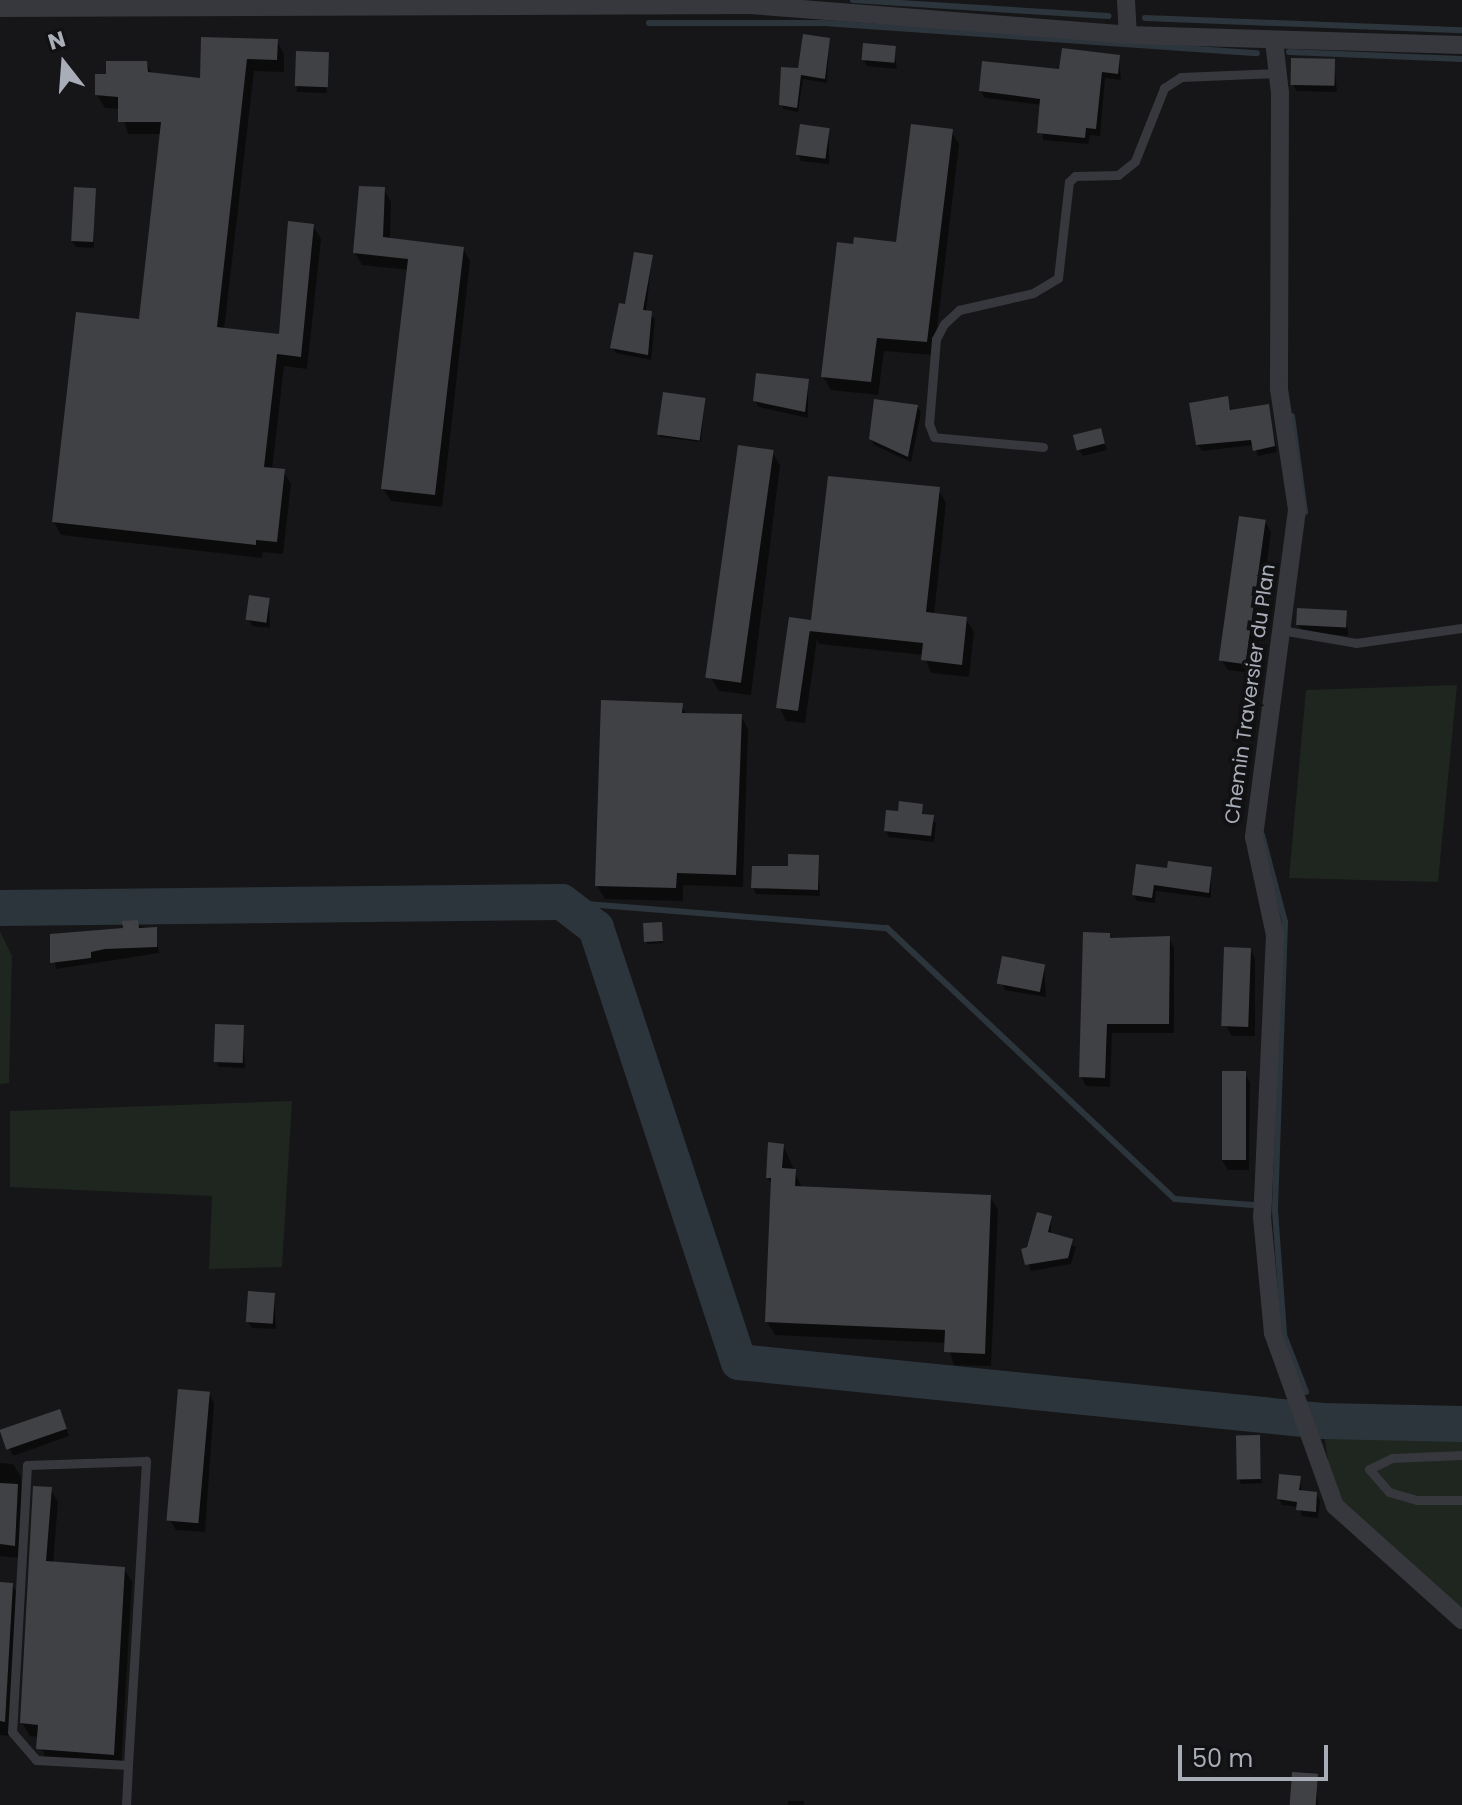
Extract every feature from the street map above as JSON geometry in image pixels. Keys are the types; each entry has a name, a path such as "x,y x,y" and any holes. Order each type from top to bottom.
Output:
{"street":[{"path":"1126,0 1128,35"},
{"path":"0,8 194,3 751,5 1128,35 1462,45"},
{"name":"Chemin Traversier du Plan","path":"1274,41 1277,73 1279,389 1297,510 1254,837 1275,935 1262,1217 1273,1333 1306,1433 1335,1506 1462,1620"}],"lane":[{"path":"1043,447 934,437 929,424 936,339 944,324 959,310 1033,293 1058,278 1069,182 1075,176 1118,175 1135,161 1164,88 1181,77 1277,73"},
{"path":"1281,630 1356,643 1462,628"},
{"path":"1462,1455 1392,1458 1369,1469 1389,1492 1417,1500 1462,1500"},
{"path":"126,1805 146,1461 27,1465 12,1732 36,1760 128,1765"}],"shaded area":[{"path":"1457,685 1438,882 1289,878 1306,690"},
{"path":"0,931 12,956 9,1083 0,1084"},
{"path":"292,1101 282,1267 209,1269 212,1196 10,1187 10,1111"},
{"path":"1324,1433 1462,1437 1462,1609 1345,1506 1331,1479"}],"building":[{"path":"803,34 830,38 825,79 801,75 797,108 779,105 781,67 798,68"},
{"path":"201,37 278,39 277,60 247,59 217,327 279,334 288,221 314,224 301,357 277,354 264,467 285,469 277,542 256,540 256,545 52,522 76,312 139,319 161,122 118,122 118,97 95,95 95,74 106,74 106,61 147,61 148,72 200,78"},
{"path":"863,43 896,46 894,63 862,60"},
{"path":"1062,48 1120,55 1118,74 1102,72 1096,129 1086,128 1085,138 1037,133 1040,99 979,91 982,61 1059,69"},
{"path":"296,51 329,52 328,87 295,86"},
{"path":"1291,58 1335,59 1335,86 1291,85"},
{"path":"800,124 830,128 825,159 796,155"},
{"path":"911,124 953,129 927,342 877,338 871,382 821,377 837,242 853,244 854,237 896,242"},
{"path":"359,186 385,187 383,237 464,247 435,495 381,489 408,259 353,253"},
{"path":"74,187 96,188 93,242 71,241"},
{"path":"634,252 653,255 643,310 652,311 648,355 610,348 619,303 625,304"},
{"path":"756,373 809,379 805,412 753,401"},
{"path":"663,392 706,398 700,441 657,435"},
{"path":"1228,396 1230,410 1269,404 1275,446 1253,451 1251,440 1196,445 1189,403"},
{"path":"874,399 918,405 908,457 869,439"},
{"path":"1101,428 1105,444 1077,451 1073,435"},
{"path":"738,445 774,450 741,683 705,678"},
{"path":"828,476 940,487 926,612 967,617 962,665 921,660 923,643 810,631 798,711 776,708 789,617 811,620"},
{"path":"1239,516 1266,520 1245,664 1219,661"},
{"path":"249,595 270,598 266,623 246,620"},
{"path":"1297,608 1347,611 1346,628 1296,625"},
{"path":"601,700 683,703 682,713 742,714 736,875 677,873 676,888 595,886"},
{"path":"899,801 923,804 922,814 934,815 931,836 884,831 886,810 898,811"},
{"path":"788,854 819,855 818,890 751,888 752,866 788,866"},
{"path":"1168,861 1212,867 1209,893 1154,885 1152,898 1132,895 1136,864 1167,868"},
{"path":"138,920 139,928 157,927 157,947 105,949 91,952 91,958 50,963 50,934 123,928 122,921"},
{"path":"662,922 663,941 644,942 643,923"},
{"path":"1083,932 1110,933 1110,938 1170,936 1169,1024 1107,1024 1105,1078 1079,1077"},
{"path":"1224,947 1251,948 1248,1027 1221,1026"},
{"path":"1002,956 1045,964 1040,992 997,983"},
{"path":"215,1024 244,1025 243,1063 214,1062"},
{"path":"1222,1071 1246,1071 1246,1160 1222,1160"},
{"path":"768,1142 784,1144 782,1168 796,1169 795,1186 991,1195 985,1354 944,1352 945,1330 765,1322 771,1178 766,1178"},
{"path":"1037,1212 1052,1216 1048,1232 1073,1239 1068,1258 1025,1265 1021,1249 1027,1247"},
{"path":"248,1291 275,1293 273,1324 246,1322"},
{"path":"178,1389 210,1392 198,1523 166,1520"},
{"path":"60,1409 67,1429 6,1450 0,1430"},
{"path":"1236,1435 1260,1435 1261,1479 1237,1479"},
{"path":"1279,1474 1301,1476 1299,1490 1317,1492 1316,1512 1296,1510 1297,1502 1277,1499"},
{"path":"0,1483 18,1484 15,1546 0,1544"},
{"path":"33,1486 52,1487 46,1561 125,1567 114,1755 36,1749 38,1725 20,1723"},
{"path":"0,1582 13,1583 5,1722 0,1721"},
{"path":"1292,1772 1318,1774 1316,1805 1290,1805"}],"waterway":[{"path":"853,0 1109,16"},
{"path":"1145,18 1462,30"},
{"path":"649,23 824,23 1257,53"},
{"path":"1289,52 1462,59"},
{"path":"1292,416 1305,512"},
{"path":"1262,835 1285,922 1275,1211 1284,1335 1306,1392"},
{"path":"562,902 887,928 1175,1199 1253,1205"},
{"path":"0,908 562,902 596,928 739,1362 1322,1421 1462,1424"}]}
